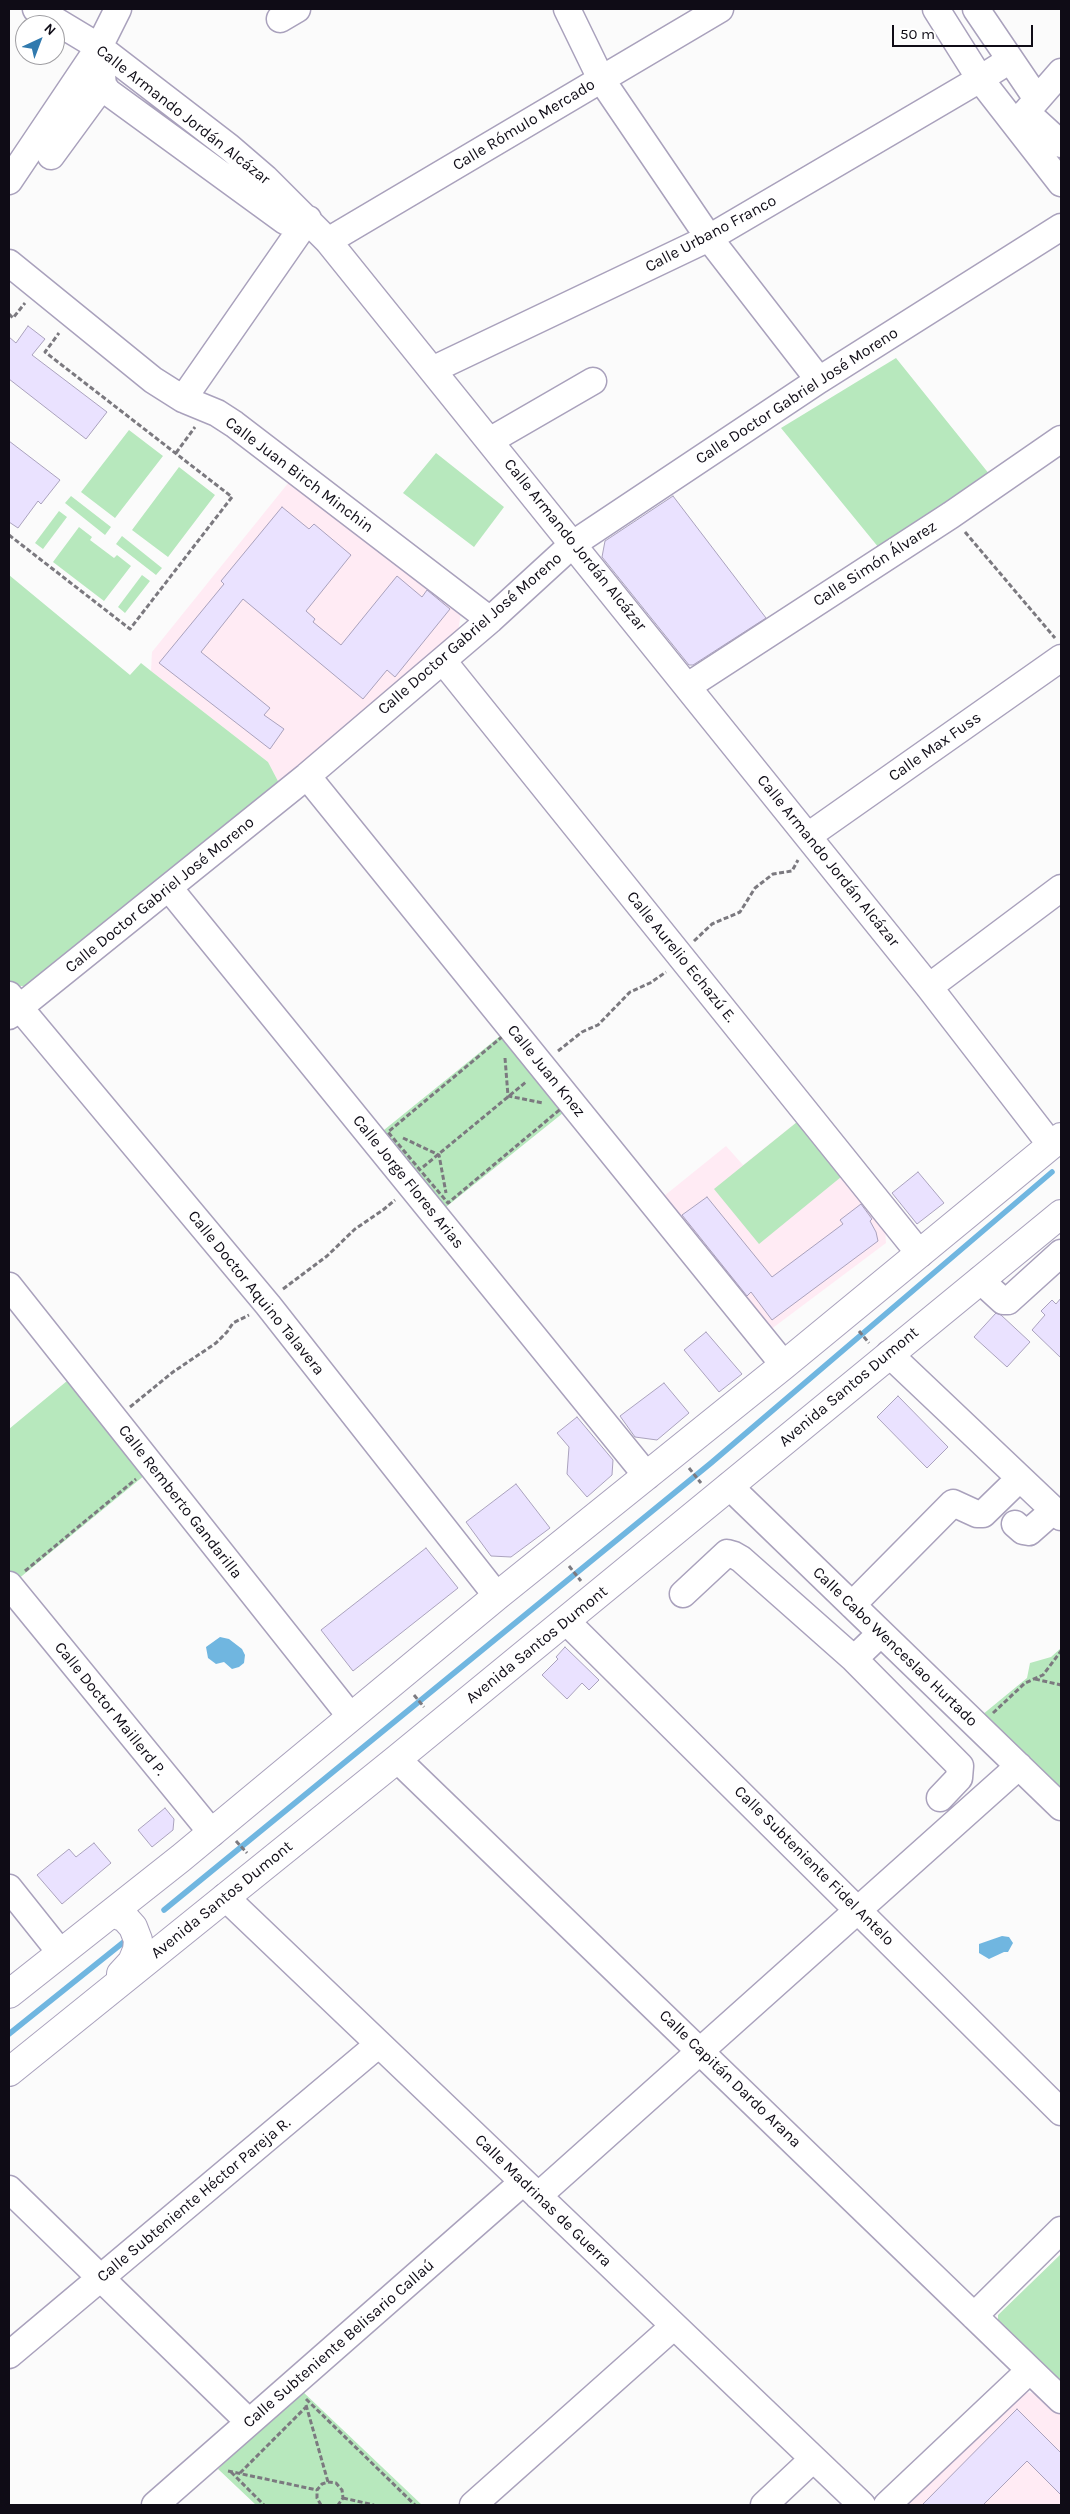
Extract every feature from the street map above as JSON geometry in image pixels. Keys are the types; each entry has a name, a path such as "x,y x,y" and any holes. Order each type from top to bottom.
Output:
{"main road":[{"path":"9,1994 181,1858 224,1837 351,1717 1056,1141"},
{"name":"Avenida Santos Dumont","path":"9,2072 566,1622 729,1486 880,1349 980,1280 1061,1216"},
{"path":"171,1940 151,1930 145,1920 145,1910 150,1900 181,1858"},
{"path":"98,1999 132,1962 138,1950 138,1940 133,1927 125,1918 112,1913"}],"street":[{"name":"Calle Armando Jordán Alcázar","path":"36,9 99,47 229,147 296,220 328,241 491,440 812,841 1056,1141"},
{"path":"9,180 99,47 118,9"},
{"path":"567,9 601,79 710,238 819,380"},
{"name":"Calle Rómulo Mercado","path":"328,241 720,9"},
{"path":"936,9 980,79 1026,112 1061,144"},
{"path":"976,9 1010,60 1026,112 1061,183"},
{"path":"99,47 104,85 115,99 296,220 183,399"},
{"name":"Calle Urbano Franco","path":"432,370 710,238 1010,60"},
{"path":"1026,112 1061,72"},
{"path":"50,156 104,85"},
{"name":"Calle Doctor Gabriel José Moreno","path":"13,1006 168,888 307,776 443,661 573,544 819,380 1061,227"},
{"name":"Calle Juan Birch Minchin","path":"9,263 153,380 183,399 234,424 490,620"},
{"path":"491,440 593,381"},
{"name":"Calle Simón Álvarez","path":"688,686 1061,439"},
{"name":"Calle Max Fuss","path":"812,841 1061,658"},
{"name":"Calle Aurelio Echazú E.","path":"443,661 920,1254"},
{"name":"Calle Juan Knez","path":"307,776 539,1070 784,1365"},
{"name":"Calle Jorge Flores Arias","path":"168,888 414,1176 647,1476"},
{"path":"930,987 1061,888"},
{"name":"Calle Doctor Aquino Talavera","path":"13,1006 268,1305 498,1596"},
{"path":"980,1280 1004,1301 1008,1301 1061,1253"},
{"name":"Calle Remberto Gandarilla","path":"9,1286 351,1717"},
{"path":"880,1349 1058,1513 1029,1532 1023,1531 1015,1524"},
{"path":"852,1605 953,1503 977,1514 984,1514 1020,1478"},
{"name":"Calle Cabo Wenceslao Hurtado","path":"729,1486 1061,1807"},
{"path":"683,1594 727,1554 741,1559 854,1659 960,1766 959,1778 940,1798"},
{"name":"Calle Doctor Maillerd P.","path":"13,1581 224,1837"},
{"name":"Calle Subteniente Fidel Antelo","path":"566,1622 1061,2112"},
{"path":"854,1659 881,1633"},
{"name":"Calle Capitán Dardo Arana","path":"398,1759 1061,2400"},
{"name":"Calle Subteniente Belisario Callaú","path":"155,2505 220,2465 249,2422 700,2051 1018,1766"},
{"path":"9,1888 60,1952"},
{"name":"Calle Madrinas de Guerra","path":"225,1897 862,2505"},
{"name":"Calle Subteniente Héctor Pareja R.","path":"9,2355 379,2044"},
{"path":"9,2189 100,2280 249,2422"},
{"path":"974,2316 1061,2230"},
{"path":"473,2505 674,2326"},
{"path":"887,2505 1030,2370"},
{"path":"764,2505 813,2459"}],"path":[{"path":"9,314 13,318 24,302 30,307"},
{"path":"9,535 130,629 232,497 45,352 59,334 55,330"},
{"path":"176,453 207,410"},
{"path":"950,514 1061,645"},
{"path":"117,1422 131,1406 173,1372 216,1343 227,1332 233,1322 268,1305 296,1278 327,1256 356,1229 383,1210 404,1190 414,1176 582,1032 598,1025 630,992 650,983 674,963 685,962 693,943 712,924 740,912 756,888 773,874 792,871 812,841"},
{"path":"503,1036 539,1070 563,1107"},
{"path":"503,1036 504,1045"},
{"path":"388,1132 503,1036"},
{"path":"505,1053 508,1096"},
{"path":"508,1096 545,1104"},
{"path":"554,1106 563,1107"},
{"path":"448,1203 563,1107"},
{"path":"388,1132 414,1176 448,1203"},
{"path":"388,1132 438,1155"},
{"path":"438,1155 448,1203"},
{"path":"855,1326 880,1349"},
{"path":"689,1469 700,1482"},
{"path":"13,1581 142,1474"},
{"path":"570,1567 580,1580"},
{"path":"979,1728 1025,1683 1043,1675 1061,1651"},
{"path":"1035,1679 1061,1685"},
{"path":"409,1689 429,1714"},
{"path":"224,1837 247,1854"},
{"path":"328,2482 303,2396 415,2505"},
{"path":"240,2473 306,2407"},
{"path":"220,2465 240,2473 317,2490"},
{"path":"220,2465 264,2505"},
{"path":"321,2505 317,2498 317,2490 322,2484 328,2482 340,2486 343,2498 338,2505"},
{"path":"343,2498 374,2505"}],"shaded area":[{"path":"289,482 461,612 458,632 280,785 268,762 151,671 152,652"},
{"path":"797,1122 885,1228 886,1243 770,1330 664,1196 726,1146 743,1165"},
{"path":"1019,2392 1041,2393 1061,2414 1061,2505 904,2505"}],"green space":[{"path":"896,358 990,475 879,548 781,428"},
{"path":"129,430 163,456 115,518 81,492"},
{"path":"436,453 504,507 474,547 403,493"},
{"path":"179,467 215,495 168,557 132,530"},
{"path":"71,496 111,527 105,535 65,503"},
{"path":"59,511 67,517 43,549 35,543"},
{"path":"79,527 92,537 90,540 114,558 117,555 131,566 104,601 53,562"},
{"path":"122,536 162,568 156,575 116,544"},
{"path":"9,575 130,675 141,663 268,762 280,785 33,986 14,986 9,983"},
{"path":"142,575 150,581 125,613 118,607"},
{"path":"505,1032 568,1109 446,1207 384,1130"},
{"path":"797,1122 841,1177 759,1244 714,1189"},
{"path":"67,1381 145,1475 17,1580 9,1571 9,1429"},
{"path":"1061,1648 1061,1793 982,1715 1027,1678 1030,1663 1051,1657"},
{"path":"1061,2254 1061,2387 998,2326 998,2315"},
{"path":"301,2390 422,2505 256,2505 218,2469"}],"water":[{"path":"220,1637 229,1639 242,1649 245,1655 244,1663 239,1667 232,1669 224,1662 216,1664 208,1658 206,1647"},
{"path":"1002,1936 1009,1937 1013,1943 1008,1952 989,1959 979,1953 979,1944"}],"building":[{"path":"28,326 45,339 32,355 107,412 86,439 9,379 9,337 16,343"},
{"path":"9,441 60,480 41,504 38,501 18,528 9,522"},
{"path":"673,496 766,618 693,665 689,665 602,557 605,541"},
{"path":"282,507 309,529 314,524 351,555 306,611 315,619 313,622 341,645 397,576 422,597 427,590 450,609 395,677 387,670 363,699 243,599 201,652 270,708 264,715 284,729 270,749 159,663 224,584 221,581"},
{"path":"918,1172 944,1203 917,1224 892,1193"},
{"path":"707,1197 772,1277 843,1224 840,1220 861,1204 872,1219 870,1221 878,1241 772,1320 751,1292 747,1296 682,1215"},
{"path":"1061,1298 1061,1358 1032,1330 1045,1315 1041,1311 1052,1300 1056,1304"},
{"path":"996,1313 1001,1315 1030,1342 1007,1367 974,1337"},
{"path":"706,1332 742,1374 719,1392 684,1350"},
{"path":"664,1383 689,1413 657,1440 635,1437 620,1416"},
{"path":"898,1396 948,1447 927,1468 877,1417"},
{"path":"577,1417 613,1460 612,1475 587,1497 567,1474 569,1447 557,1433"},
{"path":"516,1484 550,1528 511,1557 491,1556 466,1522"},
{"path":"426,1548 458,1588 353,1671 321,1630"},
{"path":"565,1647 599,1680 589,1690 582,1683 567,1699 542,1675 558,1659 556,1657"},
{"path":"165,1808 174,1819 173,1830 152,1847 138,1830"},
{"path":"94,1843 111,1863 62,1904 37,1875 69,1849 76,1857"},
{"path":"1017,2409 1061,2453 1061,2495 1027,2461 983,2505 922,2505"}],"waterway":[{"path":"164,1910 711,1463 1052,1172"},
{"path":"9,2034 125,1941"}]}
